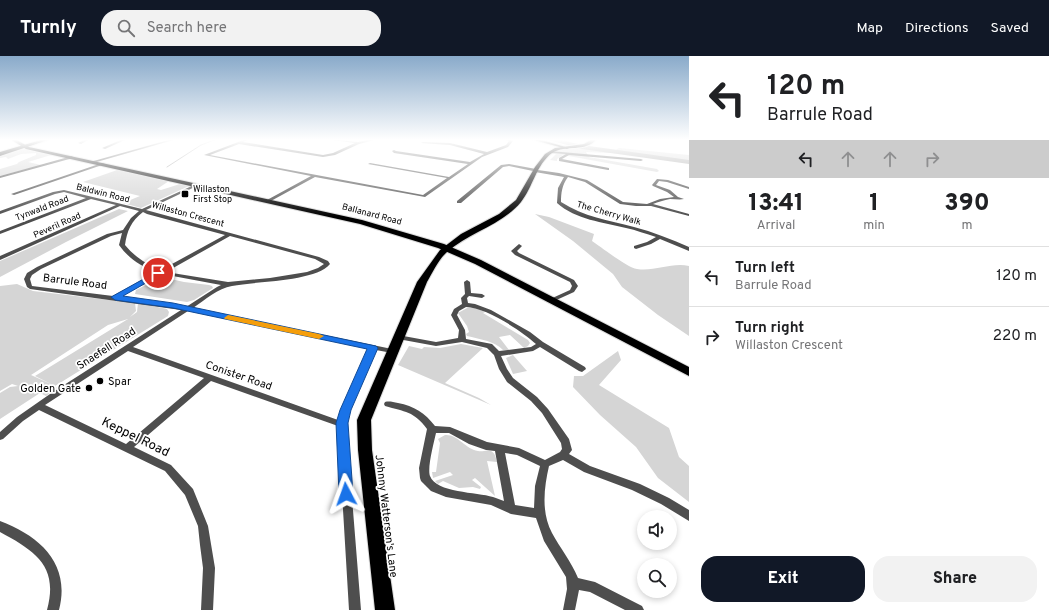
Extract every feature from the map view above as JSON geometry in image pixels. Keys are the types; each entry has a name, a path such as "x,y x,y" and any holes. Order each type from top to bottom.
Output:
{"highway":[{"name":"Johnny Watterson's Lane","path":"385,610 364,450 364,420 368,408 422,282 431,266 446,248 509,210 523,194 540,165"}],"main road":[{"name":"Ballanard Road","path":"107,165 378,226 446,248 478,262 550,301 689,372"}],"street":[{"path":"0,177 44,165"},
{"path":"13,194 100,165"},
{"path":"256,165 420,196 428,195 469,165"},
{"path":"375,165 451,178"},
{"path":"586,165 609,169"},
{"path":"469,200 461,200 502,166 514,166 567,176 588,182 622,203 651,205 689,215"},
{"path":"269,201 313,176"},
{"name":"The Cherry Walk","path":"567,176 564,179 559,193 559,203 565,208 583,216 626,226 689,249"},
{"path":"654,184 658,180 662,180 689,188"},
{"path":"648,183 667,189 676,197 682,199"},
{"path":"125,231 129,222 142,211 198,185"},
{"name":"Baldwin Road","path":"0,213 64,191 142,211"},
{"path":"651,205 649,204 676,197"},
{"name":"Tynwald Road","path":"0,233 90,198"},
{"name":"Peveril Road","path":"0,258 120,205"},
{"name":"Willaston Crescent","path":"125,231 122,245 128,254 141,263 161,272 229,285 307,273 320,270 327,264 322,260 142,211"},
{"name":"Barrule Road","path":"125,231 109,235 39,268 29,274 27,279 30,287 115,297 187,309 392,351"},
{"name":"Willaston Crescent","path":"115,297 229,235"},
{"path":"636,247 660,238"},
{"path":"519,246 514,251 517,254 572,281 575,286 572,290 550,301"},
{"path":"465,305 464,298 468,294 467,282"},
{"name":"Snaefell Road","path":"0,436 39,406 219,288 229,285"},
{"path":"468,294 482,296"},
{"path":"462,340 462,330 454,315 456,310 465,305 473,305 487,310 528,333 540,344 582,369"},
{"path":"498,316 507,313"},
{"path":"398,337 436,344 462,340 489,346 497,354 506,374 540,405 566,442 567,450 563,455 545,464 542,474 539,514 545,531 565,563 573,583 569,610"},
{"path":"497,354 533,349 540,344"},
{"name":"Conister Road","path":"128,348 336,423 342,423"},
{"path":"355,610 342,423 345,410 373,348"},
{"path":"128,447 210,378"},
{"path":"388,404 397,408 413,409 426,419 432,428 424,468 425,478 435,488 446,493 492,501 511,509 539,514"},
{"name":"Keppel Road","path":"39,406 128,447 168,468 189,492 203,526 206,545 209,568 206,610"},
{"path":"432,428 450,430 472,441 486,446 524,454 545,464"},
{"path":"499,448 511,509"},
{"path":"563,455 587,469 642,490 665,501 689,516"},
{"path":"0,526 38,549 47,560 53,571 56,585 56,602 53,610"},
{"path":"573,583 591,586 638,610"}],"shaded area":[{"path":"14,165 41,165 0,176 0,169"},
{"path":"617,165 634,165 657,169 659,171 657,172"},
{"path":"120,169 169,181 157,189 161,190 180,184 189,186 141,208 123,203 140,196 83,182"},
{"path":"119,209 128,211 0,277 0,261"},
{"path":"535,214 549,217 594,234 592,241 633,268 643,270 676,265 689,266 689,336 658,315 622,287 613,274 573,241"},
{"path":"162,277 184,282 209,285 213,288 194,300 187,302 135,294 136,290"},
{"path":"17,284 33,291 135,303 136,311 130,317 137,312 138,303 167,309 169,312 168,316 55,386 57,388 46,396 40,393 0,419 0,393 10,387 18,386 12,384 0,391 0,286","holes":["128,319 35,376 53,385 31,375 108,325"]},
{"path":"467,308 476,308 485,312 483,313 528,340 530,343 524,348 510,335 499,337 509,350 503,350 491,342 467,336 466,334 469,332 467,326 458,313"},
{"path":"461,344 483,348 445,383 491,405 398,365 409,346 422,349 424,347 440,348"},
{"path":"618,351 621,360 599,385 669,428 679,457 689,466 689,502 658,478 636,447 600,415 573,387 574,376 583,376"},
{"path":"513,355 527,371 513,374 506,358"},
{"path":"445,435 450,435 458,439 473,450 491,451 493,453 497,462 487,461 495,496 475,478 472,480 481,487 480,489 473,487 459,488 443,481 438,484 435,481 453,475 450,472 433,478 432,472 436,472 440,443 438,439"}],"slow traffic":[{"path":"228,318 319,336"}],"place":[{"name":"Willaston First Stop","path":"185,194"},
{"name":"Spar","path":"100,381"},
{"name":"Golden Gate","path":"89,388"}],"route":[{"path":"158,273 115,297 173,306 373,348 345,410 342,423 346,494"}]}
